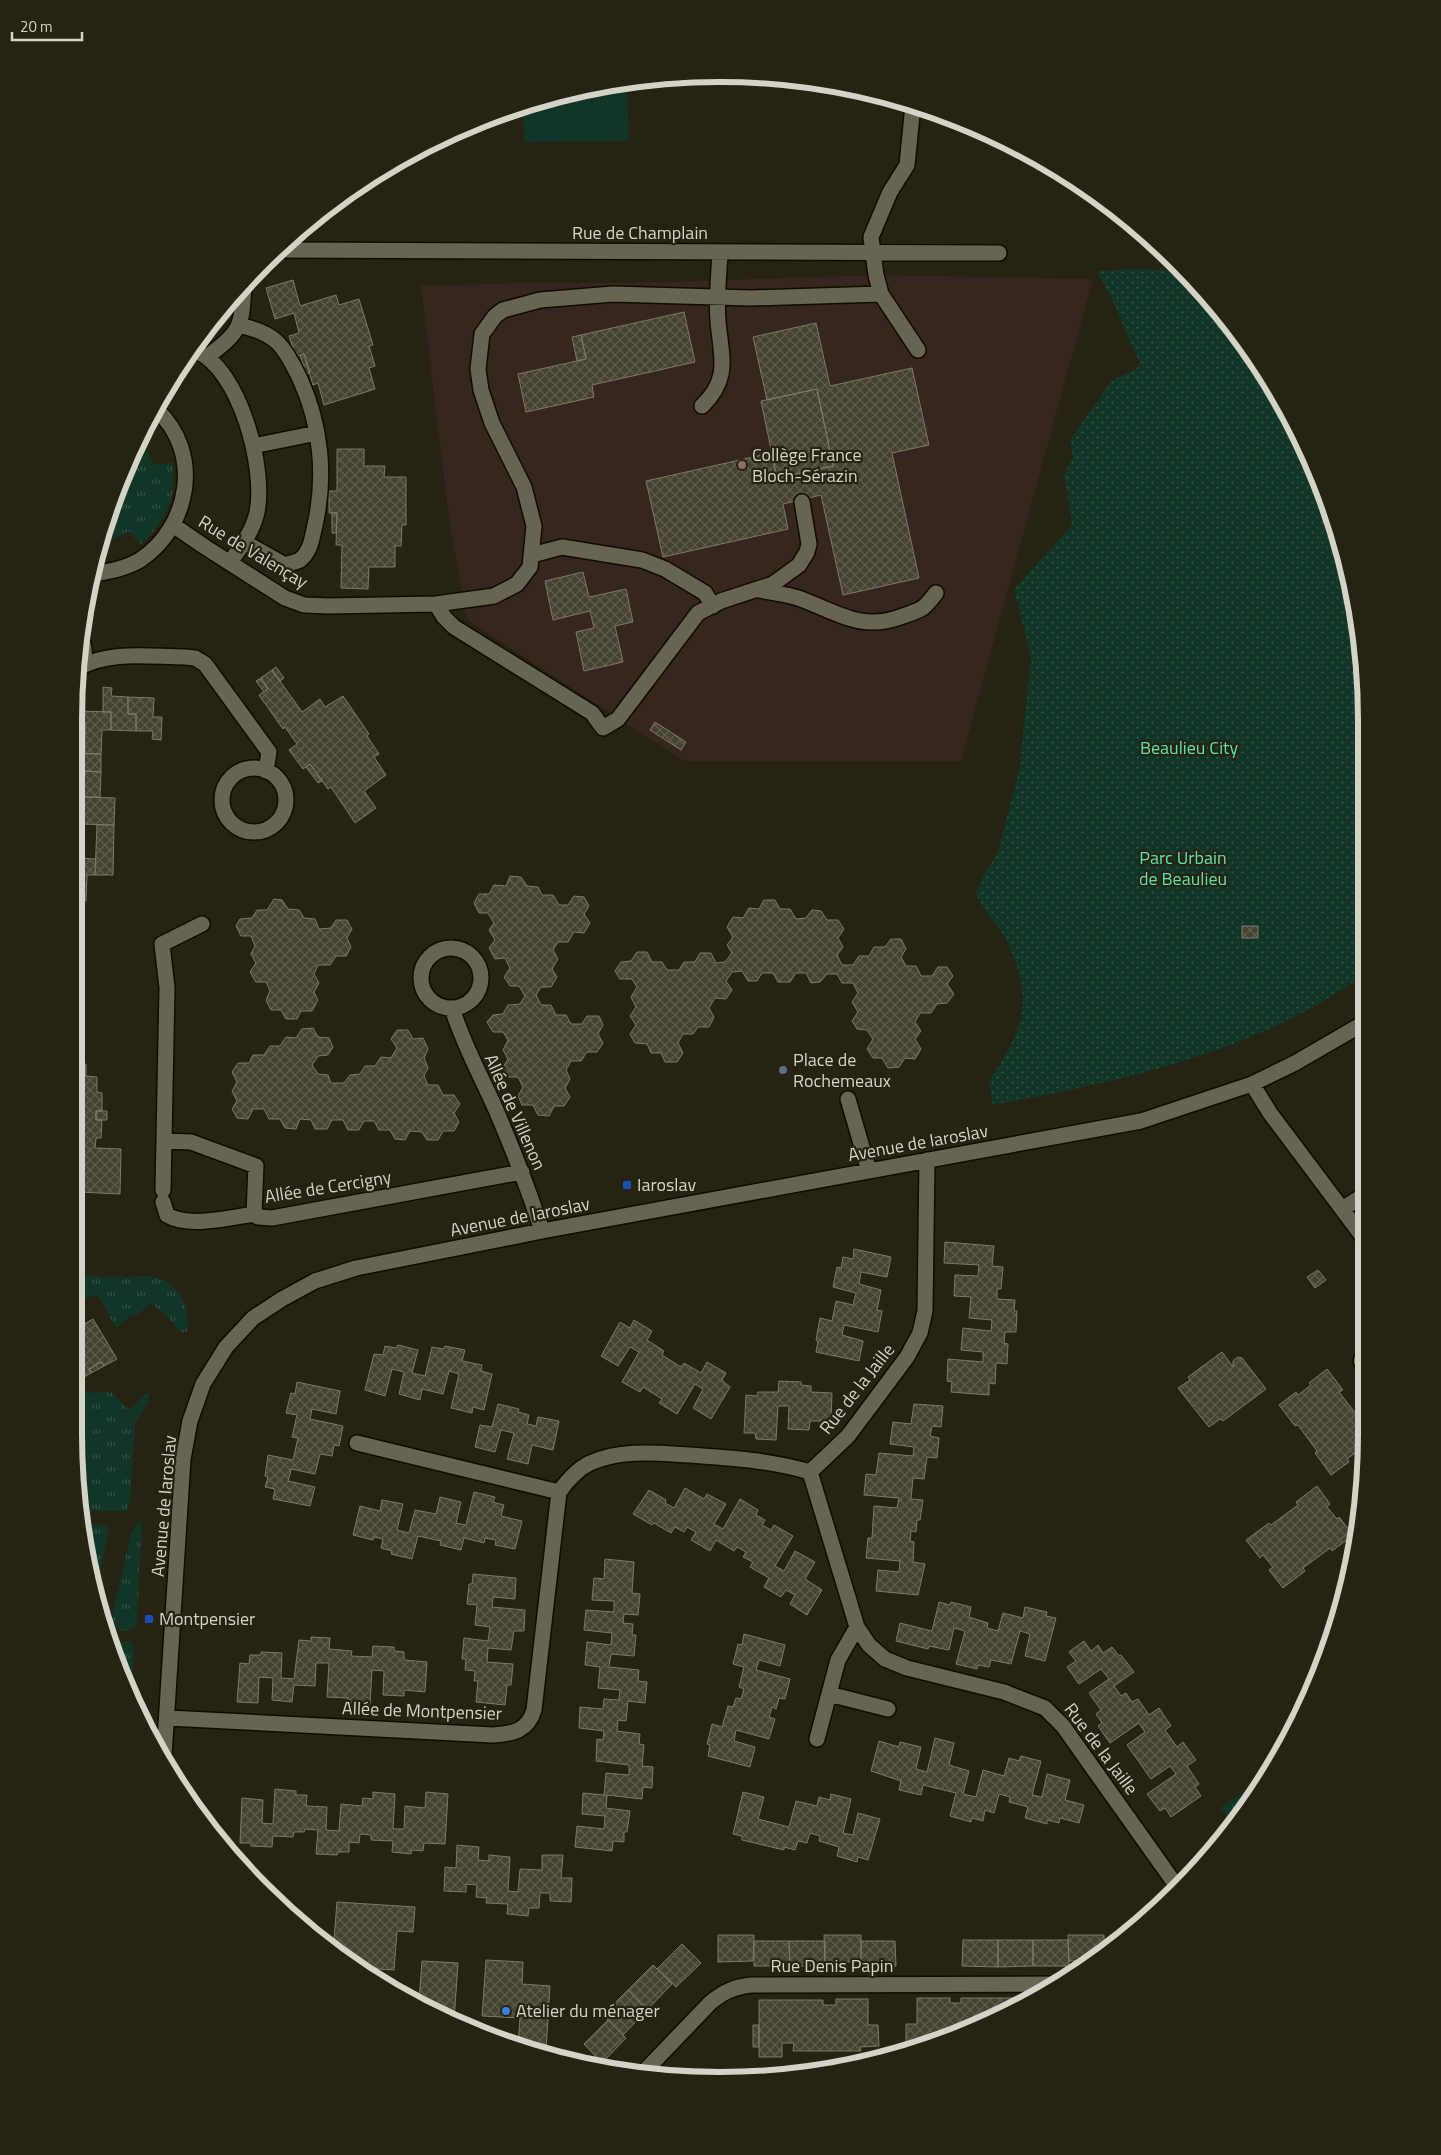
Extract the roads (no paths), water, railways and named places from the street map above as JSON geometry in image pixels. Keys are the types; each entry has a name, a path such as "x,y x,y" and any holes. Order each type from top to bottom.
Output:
{"street":[{"path":"912,112 907,165 890,192 879,216 872,237 872,252 881,294 918,350"},
{"name":"Rue de Champlain","path":"290,250 999,253"},
{"path":"702,406 714,395 722,375 722,346 718,320 720,252"},
{"name":"Rue de Valençay","path":"173,525 285,598 304,605 436,604 479,599 508,590 525,575 530,567 534,526 524,487 492,423 481,390 478,369 479,346 482,334 487,326 503,310 540,300 613,294 751,298 881,294"},
{"path":"230,562 255,522 259,500 259,484 253,446 245,415 221,373 202,354 233,336 240,325 244,297"},
{"path":"240,325 255,329 269,336 286,354 307,393 317,433 322,472 320,496 310,548 299,560 286,565 244,542"},
{"path":"100,573 115,571 138,561 158,546 173,525 182,504 186,481 182,449 173,430 161,415"},
{"path":"253,446 317,433"},
{"path":"436,604 444,617 454,627 592,712 604,728 618,719 698,613 721,601 760,590 773,584 799,565 807,552 808,535 802,502"},
{"path":"532,555 562,547 642,560 665,569 705,593 713,606"},
{"path":"760,590 800,599 835,614 864,623 890,622 924,608 936,593"},
{"path":"85,666 116,657 195,658 205,664 269,752 266,771"},
{"path":"255,768 266,771 281,784 285,793 286,803 283,813 274,825 261,832 250,832 241,829 232,823 225,814 222,804 223,793 227,783 239,772 255,768"},
{"path":"202,924 162,944 167,988 162,1196 166,1215 180,1220 214,1220 254,1214"},
{"path":"455,948 466,952 474,959 479,967 481,980 479,991 473,999 466,1005 452,1008 437,1004 428,998 421,977 425,965 432,955 440,950 455,948"},
{"name":"Allée de Villenon","path":"452,1008 461,1037 522,1172 542,1231"},
{"name":"Avenue de Iaroslav","path":"165,1748 183,1459 190,1421 203,1384 226,1347 253,1318 282,1299 315,1281 356,1268 542,1231 1142,1121 1252,1084 1295,1063 1358,1026"},
{"path":"1252,1084 1270,1113 1358,1230"},
{"path":"848,1099 869,1171"},
{"name":"Allée de Cercigny","path":"164,1141 191,1142 256,1166 254,1214 258,1217 272,1218 522,1172"},
{"name":"Rue de la Jaille","path":"928,1160 925,1311 920,1333 907,1357 848,1436 810,1472 857,1627 875,1650 895,1664 1004,1692 1034,1702 1054,1715 1104,1782 1175,1883"},
{"path":"1342,1208 1358,1199"},
{"path":"357,1443 559,1492 585,1466 617,1454 652,1453 754,1459 786,1464 810,1472"},
{"name":"Allée de Montpensier","path":"168,1718 493,1735 512,1733 521,1729 532,1717 535,1706 559,1492"},
{"path":"817,1739 838,1660 857,1627"},
{"path":"829,1694 888,1709"},
{"name":"Rue Denis Papin","path":"648,2068 722,1993 751,1984 1045,1984"}],"place":[{"name":"Collège France Bloch-Sérazin","path":"742,465"},
{"name":"Place de Rochemeaux","path":"783,1070"},
{"name":"Iaroslav","path":"627,1185"},
{"name":"Montpensier","path":"149,1619"},
{"name":"Atelier du ménager","path":"506,2011"}],"park label":[{"name":"Beaulieu City","path":"1189,748"},
{"name":"Parc Urbain de Beaulieu","path":"1183,868"}]}
